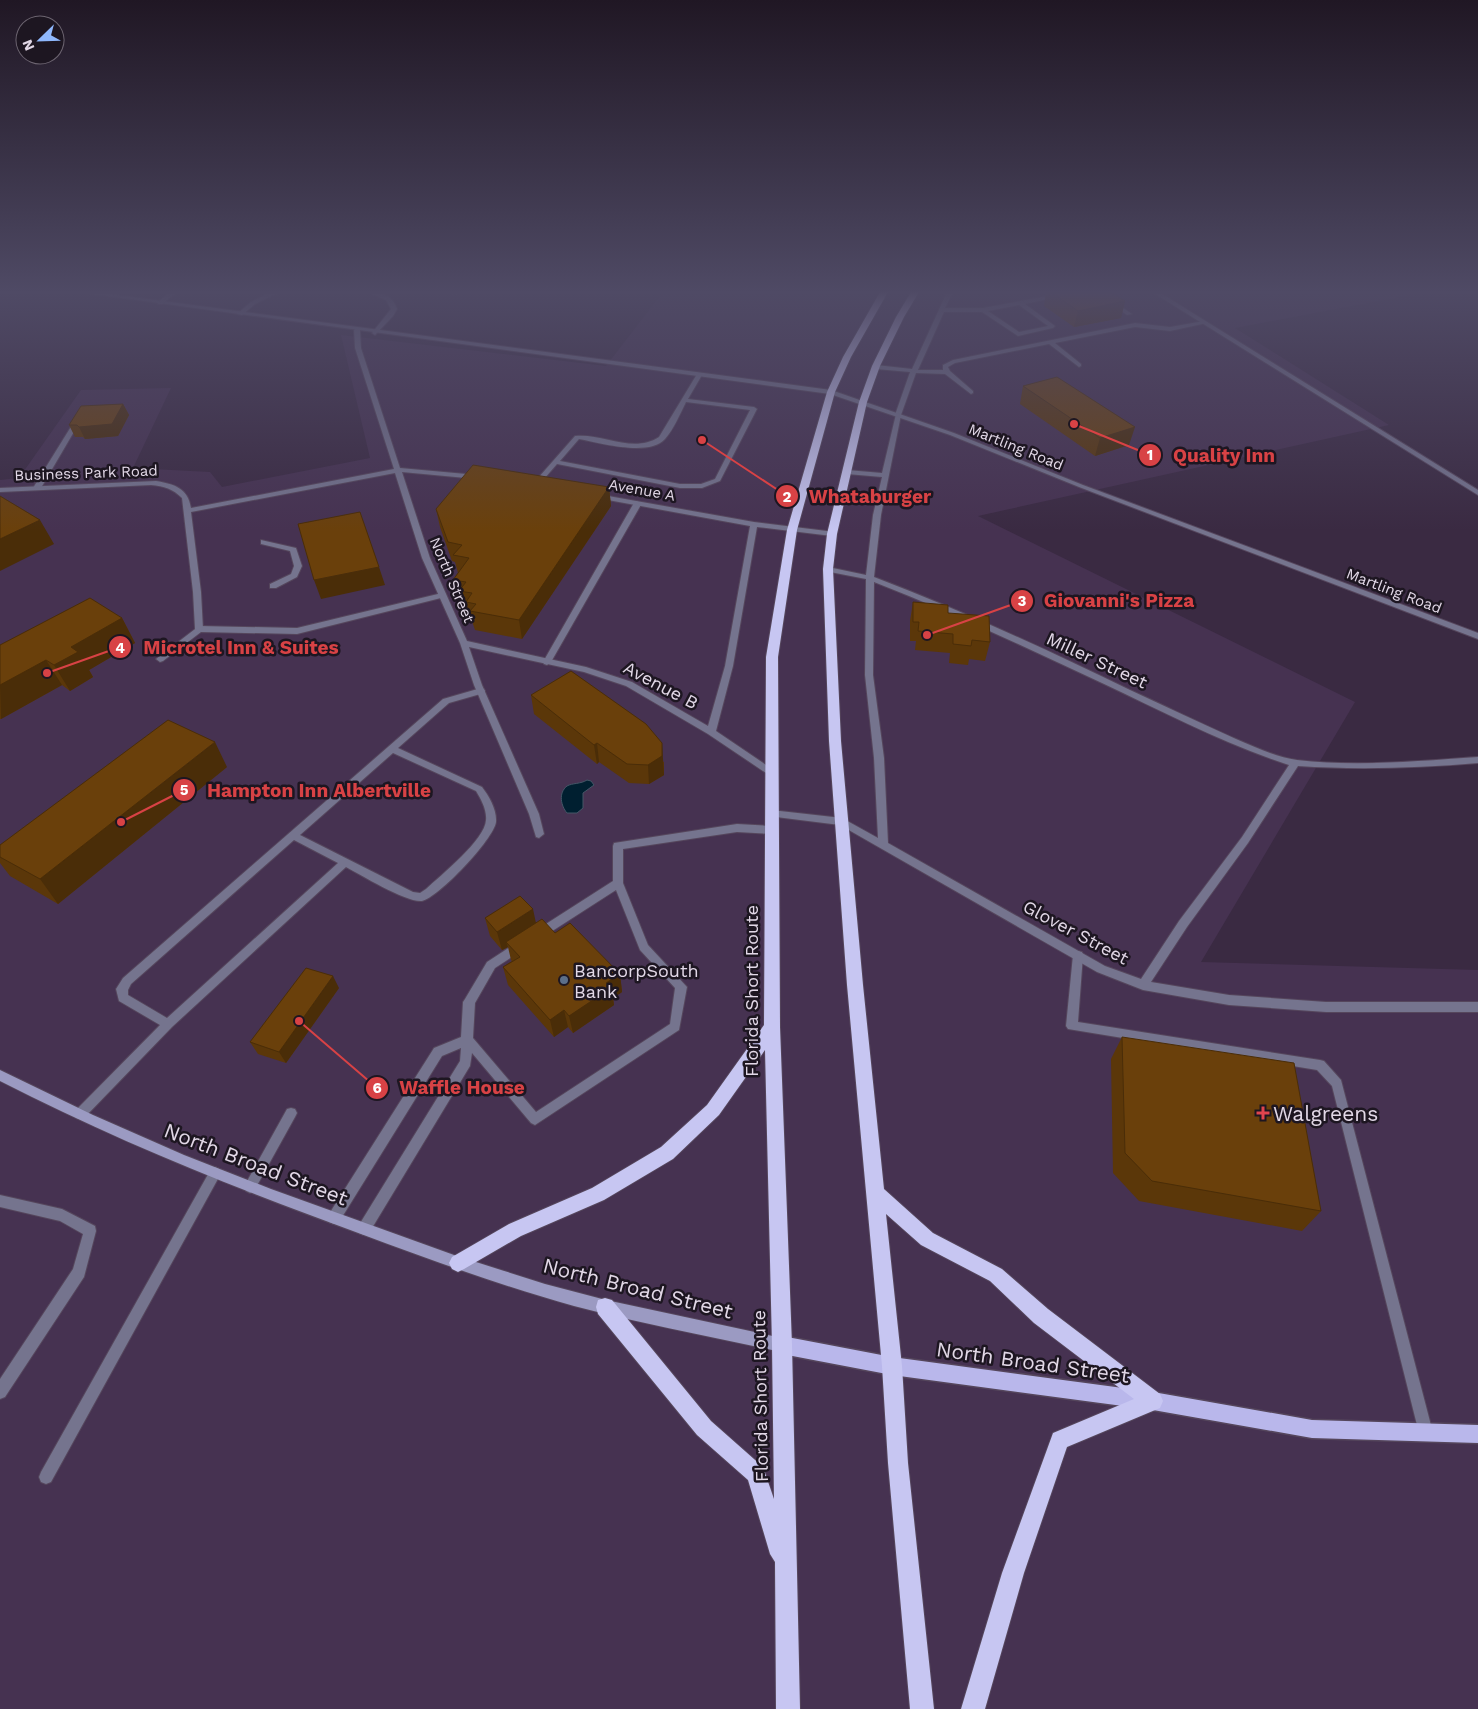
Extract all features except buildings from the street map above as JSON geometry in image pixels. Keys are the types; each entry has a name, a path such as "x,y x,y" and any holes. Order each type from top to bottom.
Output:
{"highway":[{"name":"Florida Short Route","path":"788,1709 784,1564 782,1345 772,1027 772,657 792,530 831,392 840,372"},
{"path":"874,372 863,402 832,534 828,569 835,740 874,1192 892,1366 898,1463 922,1709"},
{"path":"458,1263 514,1230 598,1194 667,1153 713,1110 772,1027"},
{"path":"874,1192 927,1239 996,1275 1041,1316 1153,1401"},
{"path":"605,1307 704,1428 756,1474 784,1564"},
{"path":"973,1709 998,1619 1035,1506 1060,1440 1153,1401"}],"main road":[{"name":"North Broad Street","path":"0,1075 162,1152 250,1187 458,1263 605,1307 782,1345 892,1366 1153,1401 1312,1429 1478,1434"}],"street":[{"name":"North Street","path":"366,372 426,558 464,643 481,691 534,814 539,834"},
{"name":"Martling Road","path":"675,372 831,392 863,402 1478,636"},
{"path":"883,846 880,758 868,674 870,578 885,475 898,415 914,372"},
{"path":"939,372 947,372 971,392"},
{"path":"1283,372 1478,493"},
{"path":"535,486 577,437 634,446 653,444 662,438 699,375"},
{"path":"555,462 680,486 702,486 718,480 754,409 684,400"},
{"path":"37,488 83,412"},
{"path":"187,510 398,470 485,478"},
{"path":"847,472 885,475"},
{"name":"Business Park Road","path":"0,490 133,483 161,484 179,490 186,498 197,592 199,629"},
{"name":"Avenue A","path":"586,494 754,524 832,534"},
{"path":"547,662 638,503"},
{"path":"711,732 729,666 754,524"},
{"path":"264,542 293,550 298,566 294,574 274,586"},
{"name":"Miller Street","path":"828,569 870,578 962,615 1194,724 1256,751 1295,763 1346,766 1478,760"},
{"path":"160,659 199,629 297,631 442,595"},
{"name":"Avenue B","path":"464,643 586,670 629,684 711,732 772,773"},
{"path":"168,1024 123,998 122,989 127,981 446,701 481,691"},
{"path":"292,835 411,896 421,897 430,892 487,836 491,820 485,797 479,790 392,748"},
{"path":"1143,985 1190,915 1245,840 1295,763"},
{"name":"Glover Street","path":"618,883 618,846 771,822 842,822 1102,968 1143,985 1229,1000 1326,1007 1478,1007"},
{"path":"80,1114 168,1024 345,862"},
{"path":"364,1229 466,1062 469,1002 491,965 618,883 644,947 682,987 675,1027 535,1118 468,1040"},
{"path":"1078,955 1072,1026 1320,1065 1336,1084 1426,1433"},
{"path":"334,1218 438,1052 468,1040"},
{"path":"250,1187 290,1113"},
{"path":"46,1478 215,1173"},
{"path":"0,1201 62,1215 90,1231 79,1272 0,1392"}],"shaded area":[{"path":"350,372 1304,372 1389,425 978,516 1355,702 1201,962 1478,970 1478,1709 0,1709 0,480 19,478 81,390 171,388 133,468 210,472 222,487 370,458"}],"water":[{"path":"587,780 591,781 594,785 583,793 583,808 577,813 567,813 561,800 562,792 569,785"}],"place":[{"name":"Quality Inn","path":"1074,424"},
{"name":"Whataburger","path":"702,440"},
{"name":"Giovanni's Pizza","path":"927,635"},
{"name":"Microtel Inn & Suites","path":"47,673"},
{"name":"Hampton Inn Albertville","path":"121,822"},
{"name":"BancorpSouth Bank","path":"564,980"},
{"name":"Waffle House","path":"299,1021"},
{"name":"Walgreens","path":"1263,1113"}]}
